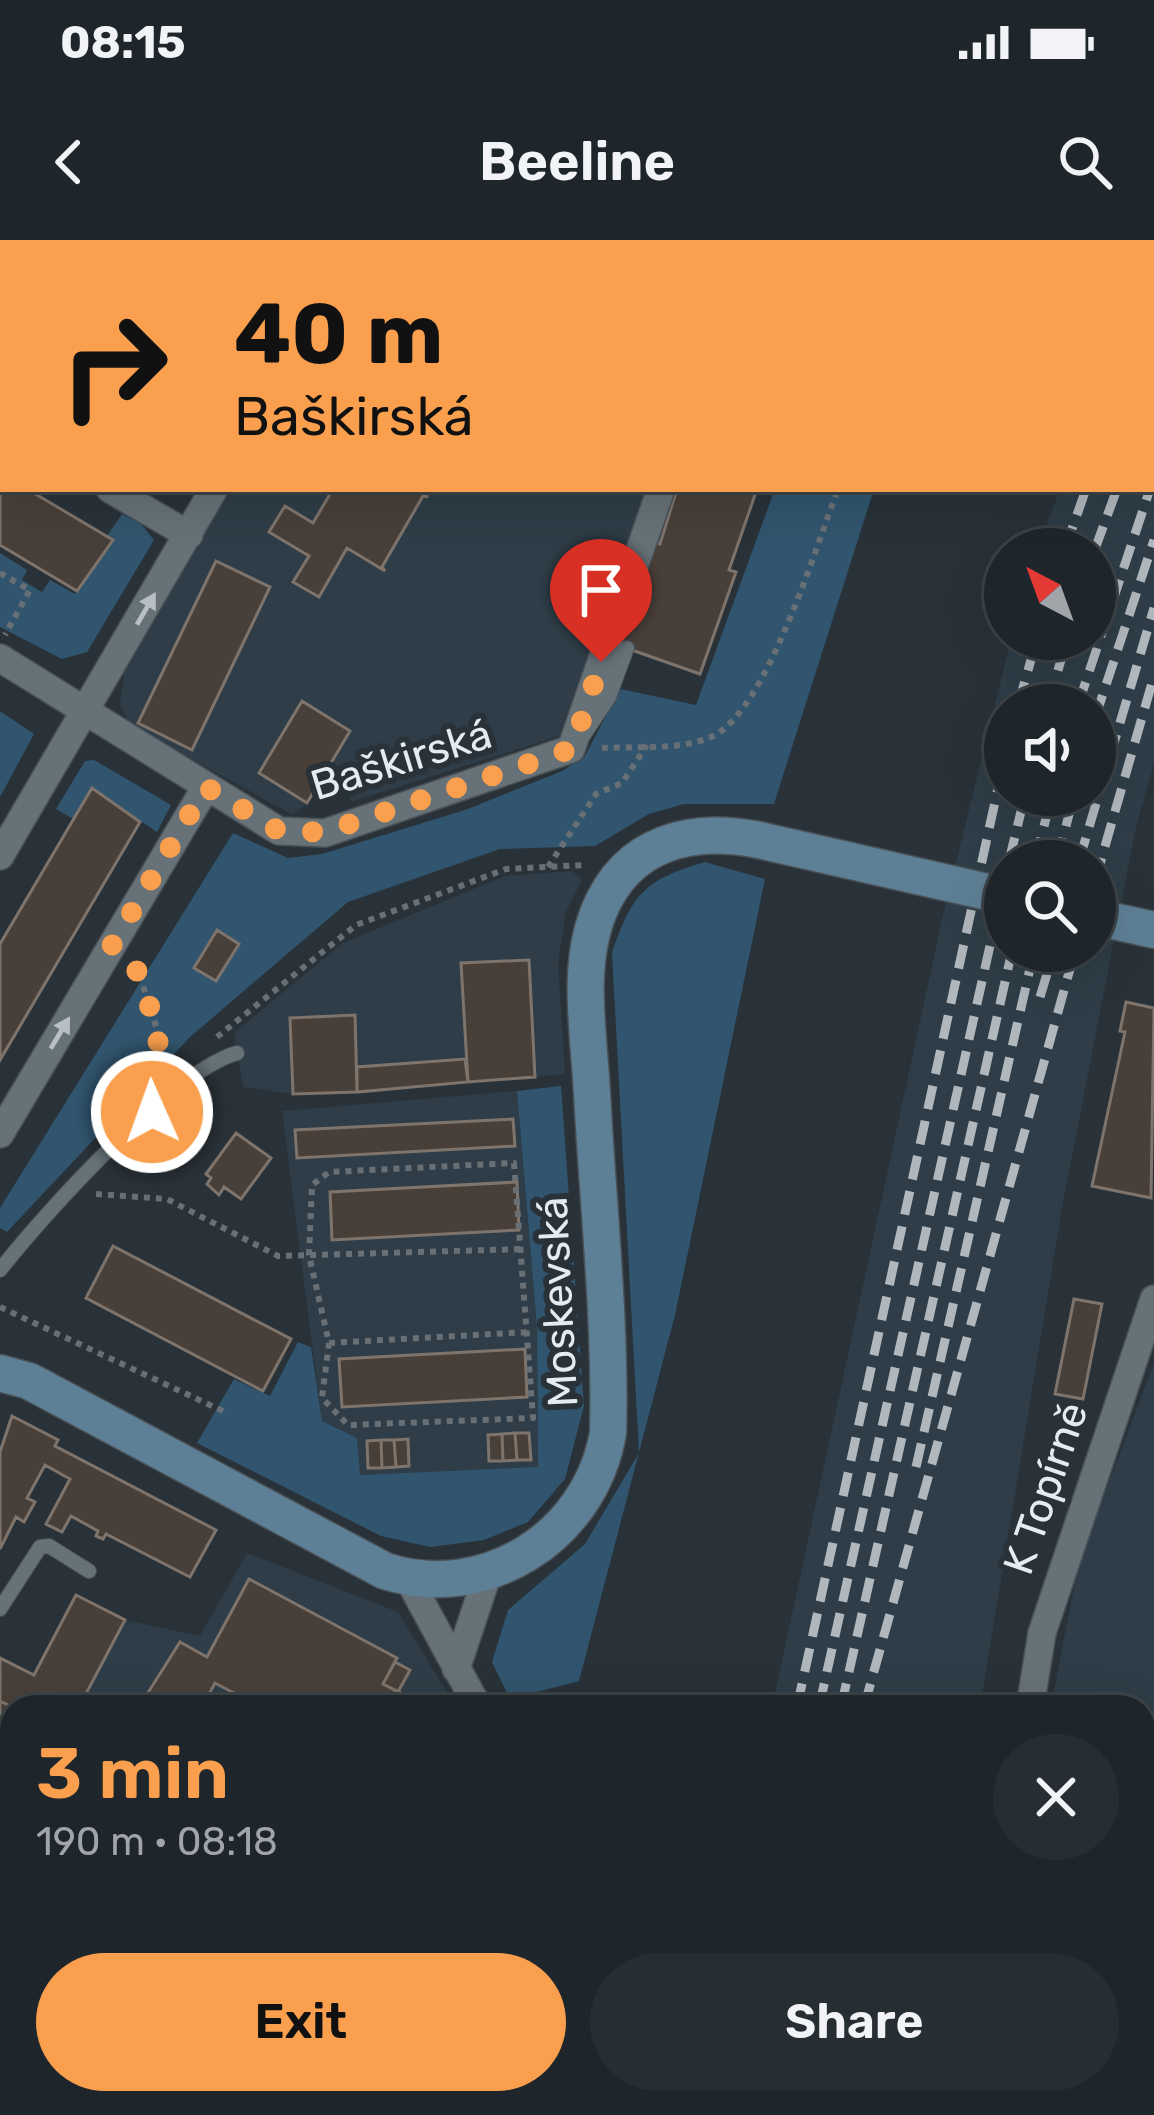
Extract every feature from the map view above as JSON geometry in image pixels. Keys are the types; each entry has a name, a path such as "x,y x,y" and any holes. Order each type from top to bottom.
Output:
{"street":[{"path":"115,492 189,535"},
{"path":"0,856 212,492"},
{"path":"572,749 660,492"},
{"name":"Baškirská","path":"0,658 279,831 325,832 572,749"},
{"path":"0,1134 206,787"},
{"name":"Moskevská","path":"0,1347 15,1377 362,1561 408,1579 448,1582 487,1576 527,1554 566,1520 597,1473 608,1433 586,986 589,948 600,909 622,872 667,842 709,833 984,891"},
{"path":"1116,922 1154,930"},
{"name":"K Topírně","path":"1032,1695 1042,1633 1154,1299"},
{"path":"456,1669 487,1576"},
{"path":"408,1579 471,1695"}],"lane":[{"path":"572,749 609,697 626,648"},
{"path":"0,1270 63,1199 152,1112 218,1058 237,1053"},
{"path":"0,1609 40,1547 50,1546 89,1571"}],"path":[{"path":"572,749 647,746 716,735 740,714 771,662 837,492"},
{"path":"0,573 30,590 0,644"},
{"path":"548,867 596,794 622,783 647,746"},
{"path":"195,1077 214,1040 356,925 506,869"},
{"path":"111,947 139,973 160,1039 143,1064 152,1112"},
{"path":"514,1163 524,1250 533,1418 348,1425 322,1398 329,1343 309,1255 312,1186 329,1172 514,1163"},
{"path":"63,1199 111,1192 166,1199 278,1256 524,1250"},
{"path":"0,1307 225,1412"},
{"path":"329,1343 530,1332"}],"shaded area":[{"path":"229,492 646,492 559,736 351,802 345,774 331,764 350,731 302,702 259,773 308,803 293,815 130,725 120,704 124,673"},
{"path":"774,492 873,492 774,804 684,804 649,814 595,846 500,849 348,902 190,1037 7,1232 0,1228 0,1208 233,833 288,858 322,854 468,809 562,771 585,756 620,689 696,705"},
{"path":"1059,492 1154,492 1154,763 1116,929 1116,840 984,840 984,972 1108,972 1062,1208 982,1695 775,1695 941,924 984,749 984,816 1116,816 1116,684 1000,684 1006,660 1116,660 1116,528 1046,528"},
{"path":"122,514 141,524 154,540 87,652 62,659 0,627 0,553 27,570 22,580 42,592 50,580 75,594 114,541 107,536"},
{"path":"0,711 34,734 0,797"},
{"path":"94,760 171,805 157,832 92,788 73,819 56,809 85,761"},
{"path":"705,862 765,879 675,1315 639,1452 612,953 627,916 644,891 668,875"},
{"path":"572,871 582,880 566,912 558,962 565,1074 357,1092 293,1094 243,1087 234,1033 343,943 505,876"},
{"path":"561,1086 584,1406 565,1479 528,1522 484,1540 430,1547 381,1536 197,1443 234,1379 270,1396 298,1342 311,1347 322,1421 357,1438 360,1475 538,1467 537,1327 517,1091"},
{"path":"517,1091 537,1327 538,1468 359,1475 357,1438 322,1422 282,1111"},
{"path":"1154,1363 1154,1695 1053,1695 1079,1561"},
{"path":"639,1454 579,1681 508,1695 492,1662 508,1610 585,1544"},
{"path":"247,1553 398,1612 449,1695 87,1695 125,1620 200,1636"}],"building":[{"path":"0,492 32,492 113,540 77,591 0,545"},
{"path":"331,492 420,492 428,497 423,496 382,567 385,571 347,548 319,597 293,582 309,556 269,532 285,506 313,523"},
{"path":"676,492 756,492 729,570 736,572 700,674 612,643 650,540 660,544"},
{"path":"216,561 270,587 192,750 138,723"},
{"path":"302,701 350,731 307,803 259,773"},
{"path":"92,788 140,822 0,1060 0,944"},
{"path":"217,930 239,944 216,981 194,968"},
{"path":"529,960 535,1077 468,1082 461,963"},
{"path":"1126,1002 1154,1008 1151,1198 1092,1186 1125,1032 1120,1031"},
{"path":"355,1015 357,1092 293,1094 290,1018"},
{"path":"465,1059 468,1082 357,1092 357,1067"},
{"path":"513,1119 515,1146 297,1158 295,1130"},
{"path":"236,1133 271,1158 241,1199 224,1187 219,1195 207,1184 211,1178 206,1174"},
{"path":"517,1182 519,1230 332,1240 330,1192"},
{"path":"113,1246 291,1339 263,1391 86,1298"},
{"path":"1074,1299 1102,1304 1083,1399 1055,1394"},
{"path":"525,1349 527,1397 342,1407 339,1359"},
{"path":"12,1416 58,1440 55,1446 216,1530 190,1577 106,1534 103,1539 96,1536 98,1531 71,1516 62,1532 46,1524 70,1479 45,1465 27,1498 35,1502 24,1522 16,1517 0,1549 0,1452"},
{"path":"515,1433 517,1460 503,1461 502,1434"},
{"path":"515,1433 529,1433 531,1460 517,1460"},
{"path":"502,1434 503,1461 489,1461 488,1435"},
{"path":"408,1439 409,1466 396,1467 394,1440"},
{"path":"381,1440 382,1468 368,1468 367,1441"},
{"path":"381,1440 394,1440 396,1467 382,1468"},
{"path":"249,1579 397,1658 383,1684 405,1695 238,1695 215,1683 208,1695 147,1695 180,1642 207,1657"},
{"path":"76,1595 125,1620 85,1695 0,1695 0,1658 34,1675"},
{"path":"395,1662 410,1670 398,1692 383,1684"}],"railway":[{"path":"1072,528 1085,492"},
{"path":"1103,528 1116,492"},
{"path":"1085,684 1149,492"},
{"path":"1106,684 1154,540"},
{"path":"1085,840 1154,608"},
{"path":"1024,684 1031,660"},
{"path":"1054,684 1061,660"},
{"path":"1107,840 1154,676"},
{"path":"800,1695 992,816"},
{"path":"1014,840 1020,816"},
{"path":"1040,840 1047,816"},
{"path":"1062,840 1069,816"},
{"path":"822,1695 984,972"},
{"path":"844,1695 1007,972"},
{"path":"916,1467 1029,972"},
{"path":"1040,997 1048,972"},
{"path":"867,1695 1069,972"}],"route":[{"path":"152,1112 143,1064 160,1039 139,973 111,947 206,787 279,831 325,832 572,749 601,662"}]}
